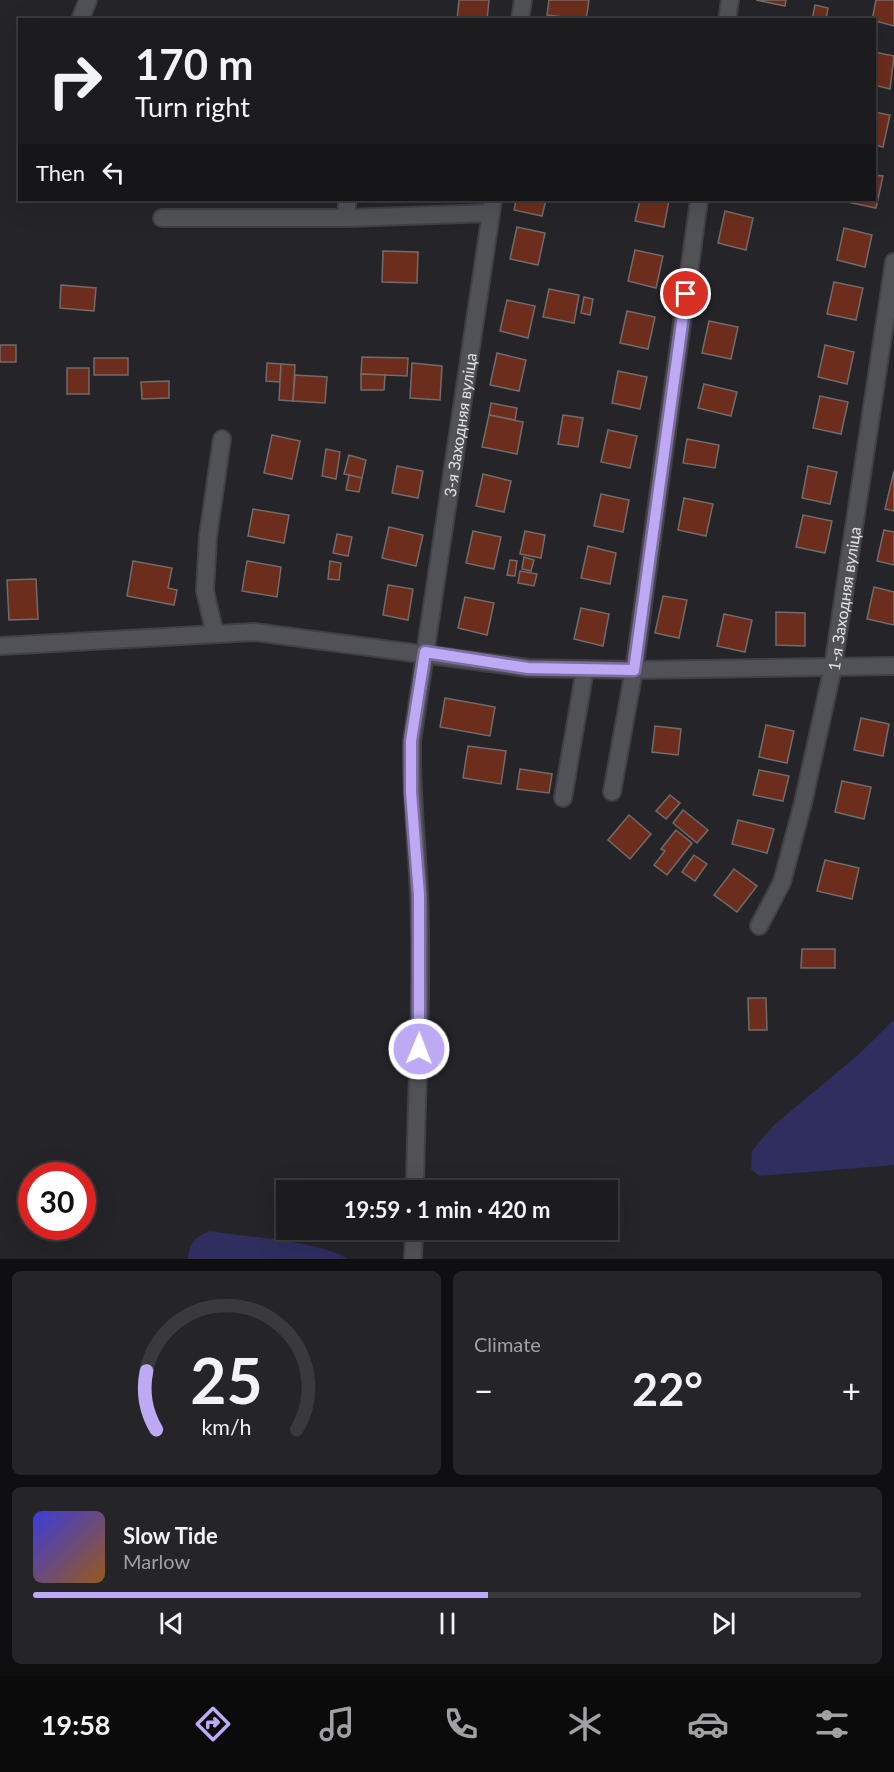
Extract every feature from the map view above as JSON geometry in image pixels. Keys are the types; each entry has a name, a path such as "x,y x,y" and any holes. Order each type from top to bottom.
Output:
{"street":[{"path":"81,18 88,0"},
{"path":"520,18 523,0"},
{"path":"727,18 730,0"},
{"path":"347,201 347,218"},
{"path":"612,792 634,670 699,201"},
{"path":"162,218 347,218 492,206"},
{"name":"3-я Заходняя вуліца","path":"414,1180 420,1028 419,906 411,792 411,741 492,206"},
{"name":"1-я Заходняя вуліца","path":"759,926 782,882 803,803 833,667 894,262"},
{"path":"215,634 205,591 208,536 222,439"},
{"path":"0,646 254,632 425,652 528,668 634,670 894,666"},
{"path":"564,798 585,669"},
{"path":"413,1259 414,1240"}],"shaded area":[{"path":"894,1020 894,1165 759,1176 751,1169 752,1151 773,1126 858,1055"},
{"path":"210,1231 282,1240 320,1248 347,1259 188,1259 194,1241"}],"building":[{"path":"459,0 489,0 487,18 457,18"},
{"path":"549,0 589,0 586,18 547,15"},
{"path":"756,0 786,0 785,6"},
{"path":"876,0 894,0 894,26 872,18"},
{"path":"815,5 828,8 826,18 812,18"},
{"path":"876,52 894,56 890,89 876,86"},
{"path":"876,112 890,115 883,147 876,145"},
{"path":"876,175 883,176 876,208 847,202 876,201"},
{"path":"516,201 546,201 542,216 514,210"},
{"path":"640,201 669,201 664,227 635,221"},
{"path":"725,211 753,218 746,250 718,243"},
{"path":"517,227 545,233 538,265 510,259"},
{"path":"844,228 872,235 865,267 837,260"},
{"path":"635,250 663,256 656,288 628,281"},
{"path":"383,251 418,252 417,283 382,282"},
{"path":"834,282 863,288 856,320 827,314"},
{"path":"61,285 96,288 94,311 60,308"},
{"path":"549,289 579,295 574,323 543,317"},
{"path":"584,297 593,299 590,315 581,313"},
{"path":"507,300 535,306 528,338 500,331"},
{"path":"627,311 655,317 648,349 620,343"},
{"path":"709,321 738,327 731,359 702,353"},
{"path":"0,345 16,345 16,362 0,362"},
{"path":"825,345 854,352 847,384 818,377"},
{"path":"497,353 526,360 519,391 490,385"},
{"path":"362,357 408,358 407,376 361,374"},
{"path":"94,358 128,358 128,375 94,375"},
{"path":"267,363 281,364 280,382 266,381"},
{"path":"412,363 442,366 440,400 410,398"},
{"path":"281,364 295,365 293,401 279,400"},
{"path":"67,368 89,368 89,394 67,394"},
{"path":"618,371 647,377 640,409 612,403"},
{"path":"361,374 385,375 384,390 361,390"},
{"path":"295,375 327,377 325,403 293,401"},
{"path":"169,381 169,398 142,399 141,382"},
{"path":"704,384 737,392 731,416 698,408"},
{"path":"820,396 848,402 841,434 813,428"},
{"path":"491,403 517,408 515,420 489,415"},
{"path":"489,415 523,422 517,454 482,447"},
{"path":"563,415 583,418 578,447 558,444"},
{"path":"608,430 637,436 630,468 601,462"},
{"path":"272,435 300,441 292,479 264,473"},
{"path":"687,439 719,445 715,468 683,463"},
{"path":"326,449 340,452 336,479 322,476"},
{"path":"349,455 366,460 362,478 344,474"},
{"path":"397,466 423,471 418,498 392,493"},
{"path":"808,466 837,472 830,504 802,498"},
{"path":"894,471 894,511 885,509"},
{"path":"483,474 511,481 504,512 476,506"},
{"path":"349,475 362,478 359,492 346,490"},
{"path":"601,494 629,500 623,532 594,526"},
{"path":"684,498 713,504 706,536 678,530"},
{"path":"253,509 289,515 284,543 248,536"},
{"path":"803,515 832,521 825,553 796,547"},
{"path":"389,527 423,535 416,566 382,558"},
{"path":"884,530 894,532 894,565 877,561"},
{"path":"473,531 501,537 494,569 466,563"},
{"path":"525,531 545,535 541,558 520,554"},
{"path":"337,534 352,537 348,556 333,553"},
{"path":"588,546 616,553 610,584 581,578"},
{"path":"524,557 534,560 531,571 522,569"},
{"path":"510,560 517,561 515,576 507,575"},
{"path":"133,561 172,568 168,588 177,590 174,605 127,596"},
{"path":"247,561 281,567 277,597 242,591"},
{"path":"330,561 341,563 339,580 328,579"},
{"path":"520,571 537,574 534,586 518,583"},
{"path":"36,579 38,619 9,620 7,580"},
{"path":"388,585 413,589 408,620 383,615"},
{"path":"874,587 894,592 894,625 867,619"},
{"path":"663,596 687,600 679,638 655,633"},
{"path":"465,597 494,603 487,635 458,628"},
{"path":"581,608 609,614 603,646 574,639"},
{"path":"776,612 805,613 805,646 776,645"},
{"path":"724,614 752,620 745,652 717,646"},
{"path":"445,698 495,707 490,736 440,727"},
{"path":"861,718 889,724 883,756 854,750"},
{"path":"766,725 794,731 787,763 759,757"},
{"path":"655,726 681,729 678,755 652,752"},
{"path":"468,746 506,751 501,784 463,778"},
{"path":"520,769 552,774 549,793 517,789"},
{"path":"759,770 789,776 783,801 753,795"},
{"path":"842,781 871,787 864,819 835,812"},
{"path":"670,795 680,803 666,819 656,811"},
{"path":"683,810 708,830 697,843 673,823"},
{"path":"629,815 651,834 630,859 608,840"},
{"path":"738,820 774,829 767,853 732,844"},
{"path":"676,830 692,843 667,875 654,865 665,851 661,849"},
{"path":"694,855 707,864 695,881 682,872"},
{"path":"825,860 859,868 852,899 817,891"},
{"path":"734,869 757,886 737,912 714,895"},
{"path":"802,949 835,949 835,968 801,968"},
{"path":"748,998 766,998 767,1030 749,1030"}],"route":[{"path":"419,1049 419,895 411,792 411,741 425,652 528,668 634,670 686,294"}]}
